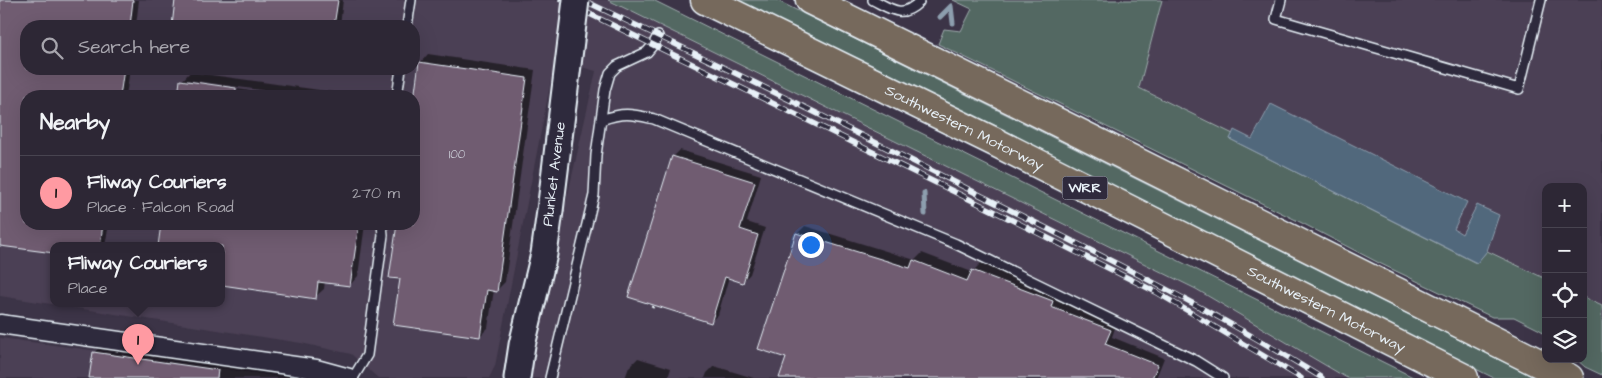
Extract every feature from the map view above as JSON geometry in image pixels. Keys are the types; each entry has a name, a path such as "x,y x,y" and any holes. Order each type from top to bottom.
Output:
{"highway":[{"name":"Southwestern Motorway","path":"705,0 997,143 1464,378"},
{"path":"810,0 1568,378"}],"main road":[{"name":"Plunket Avenue","path":"517,378 522,345 544,254 576,0"},
{"name":"Plunket Avenue","path":"506,378 522,345"}],"street":[{"path":"0,324 316,369 349,378"}],"lane":[{"path":"408,20 411,0"},
{"path":"873,0 898,12 911,10 919,2"},
{"path":"1281,0 1276,19 1519,90 1541,0"},
{"path":"550,378 594,195 596,155 605,90 610,73 617,66 647,52 658,36"},
{"path":"398,90 400,75"},
{"path":"601,120 619,114 654,119 956,244 1196,361 1223,378"},
{"path":"353,378 367,355 383,230"}],"shaded area":[{"path":"0,0 608,0 1196,289 1347,378 526,378 596,71 555,60 495,366 489,378 378,378 351,354 301,343 70,307 225,307 225,242 50,242 50,304 0,296"},
{"path":"1162,0 1602,0 1602,306 1587,299 1587,183 1542,183 1542,277 1487,251 1499,215 1462,234 1454,229 1467,201 1271,105 1251,139 1235,130 1233,134 1139,88"},
{"path":"0,338 91,350 287,378 0,378"}],"green space":[{"path":"608,0 653,0 1415,378 1347,378 1196,289"},
{"path":"734,0 776,0 1536,378 1494,378"},
{"path":"953,0 1162,0 1139,88 1233,134 1230,139 1476,263 1487,251 1542,277 1542,331 1514,317 1492,317 938,44 944,29 961,31 972,9"},
{"path":"1587,299 1602,306 1602,375 1580,363 1587,363"}],"water":[{"path":"1271,104 1467,202 1454,229 1462,234 1477,205 1499,215 1487,251 1477,263 1230,139 1234,130 1252,139"}],"building":[{"path":"0,0 133,0 131,20 20,20 20,75 123,75 121,90 20,90 20,230 102,230 101,242 50,242 50,252 0,246"},
{"path":"175,0 338,0 335,20 173,20"},
{"path":"420,62 527,78 497,292 487,290 480,337 393,325 400,279 389,278 396,230 420,230 420,90 415,90 417,75 420,75"},
{"path":"180,80 236,88 236,90 179,90"},
{"path":"672,156 755,182 740,229 758,235 743,283 725,277 711,323 628,297"},
{"path":"160,230 358,230 350,286 318,282 316,299 225,285 225,242 159,242"},
{"path":"796,233 910,268 913,260 967,281 972,270 1053,301 1051,307 1111,330 1105,344 1158,365 1152,378 779,378 786,358 758,349"},
{"path":"93,352 218,370 217,378 89,378"}],"waterway":[{"path":"940,17 951,6 953,23"},
{"path":"924,193 925,214"}],"railway":[{"path":"561,0 1156,292 1301,378"},
{"path":"583,0 782,96 1110,260 1238,328 1322,378"}],"place":[{"name":"Fliway Couriers","path":"138,365"}]}
